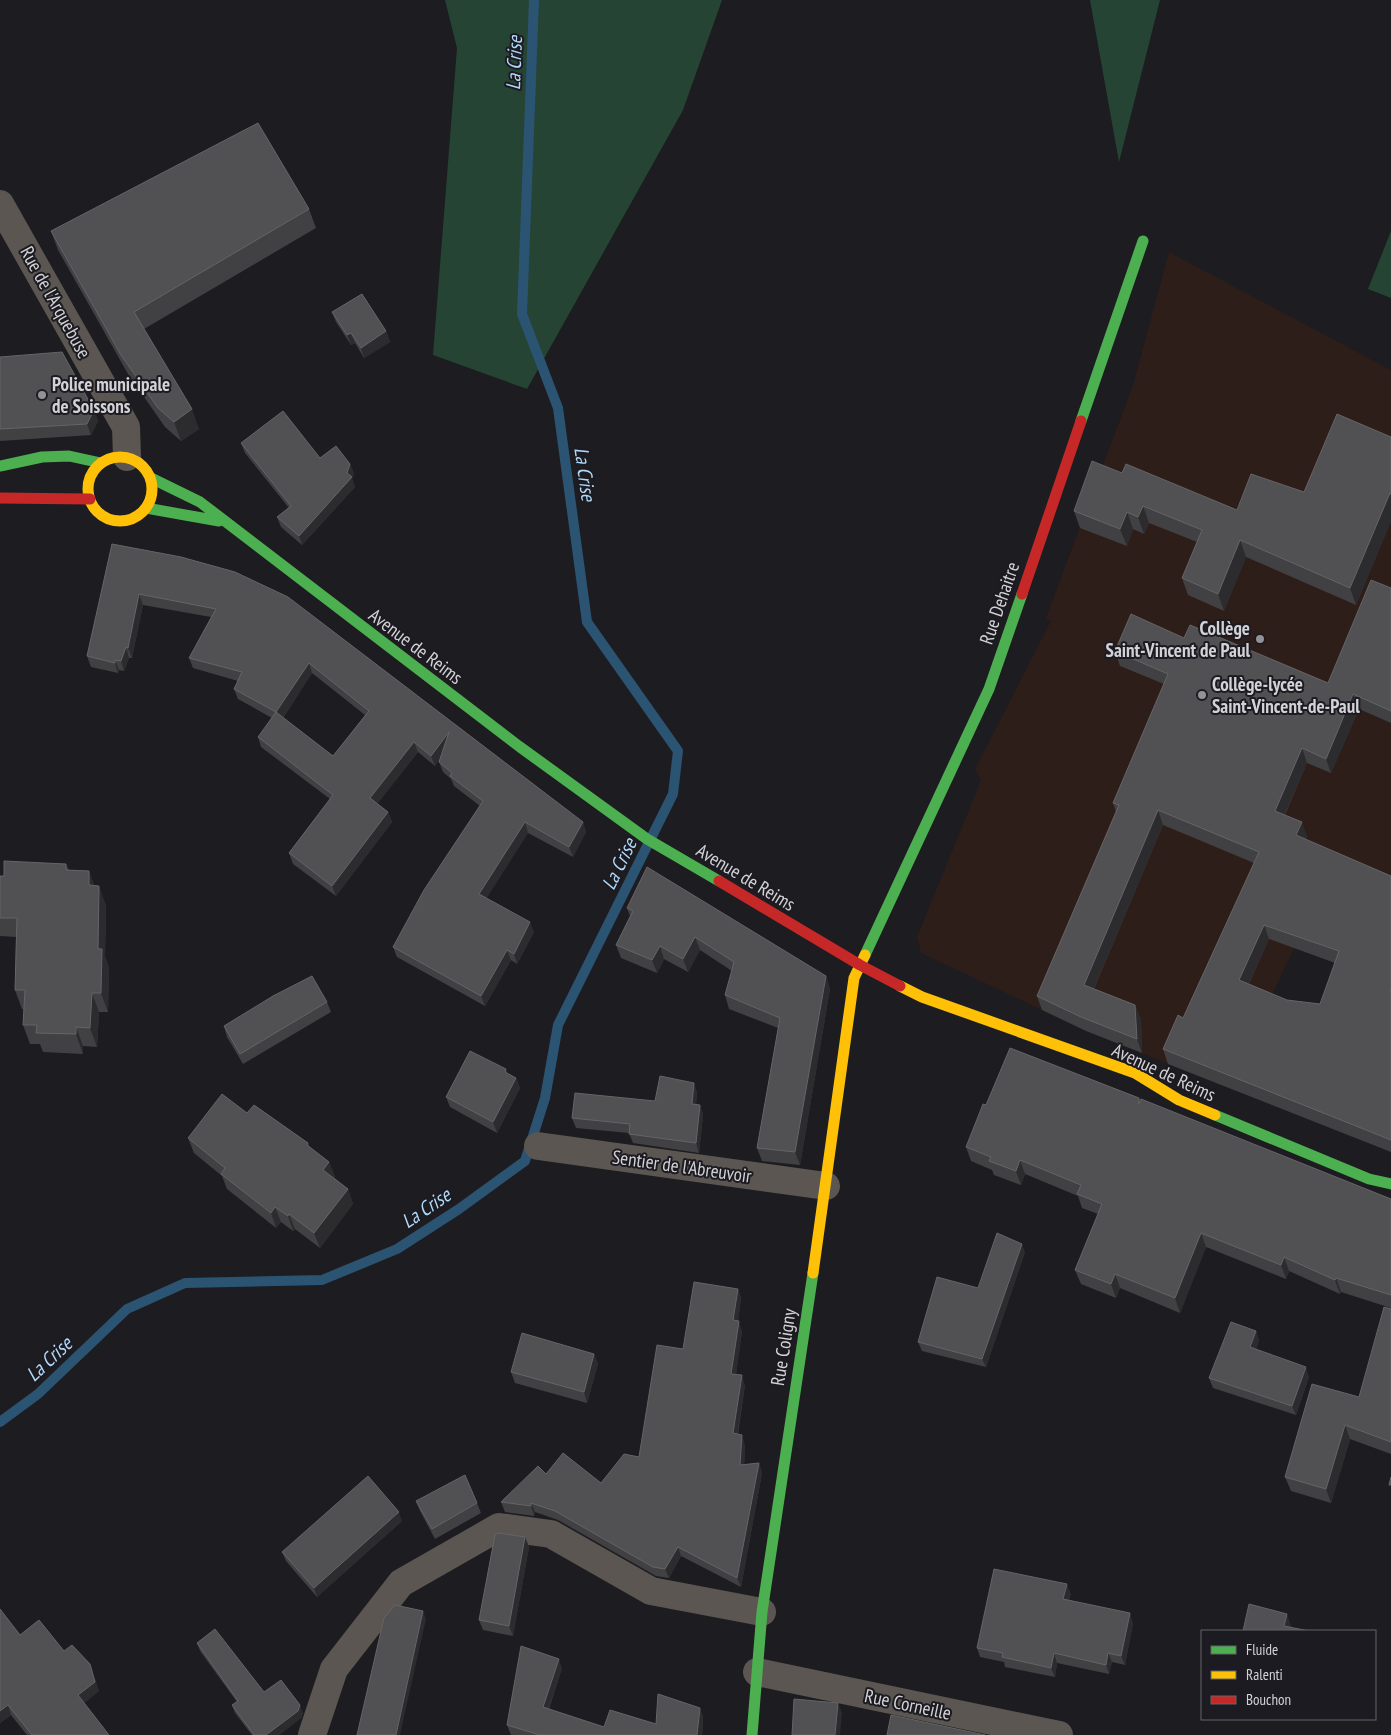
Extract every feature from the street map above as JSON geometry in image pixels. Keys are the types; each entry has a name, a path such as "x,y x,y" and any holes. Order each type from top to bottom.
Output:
{"main road":[{"name":"Rue Dehaitre","path":"860,965 988,689 1143,241"},
{"path":"0,466 42,457 69,456 137,461 151,478 153,488 146,508 130,519 120,521 102,515 94,508 90,499 90,479 114,460"},
{"name":"Avenue de Reims","path":"151,478 200,502 520,747 647,839 860,965 922,997 1135,1073 1179,1100 1369,1179 1391,1184"},
{"path":"0,498 90,499"},
{"path":"146,508 223,521"},
{"name":"Rue Coligny","path":"752,1735 762,1612 826,1186 854,978 860,965"}],"street":[{"name":"Rue de l'Arquebuse","path":"0,204 126,427 114,460"},
{"name":"Sentier de l'Abreuvoir","path":"538,1146 826,1186"},
{"path":"312,1735 334,1669 401,1583 499,1527 551,1534 652,1591 762,1612"},
{"name":"Rue Corneille","path":"757,1672 1059,1735"}],"shaded area":[{"name":"Collège-lycée Saint-Vincent-de-Paul","path":"1169,252 1391,370 1391,888 1323,888 1267,1005 1233,1090 1078,1027 921,953 917,937 981,780 975,769 1051,621 1046,618 1133,385"}],"green space":[{"path":"445,0 722,0 683,110 527,389 433,355 457,48"},
{"path":"1090,0 1160,0 1119,162"},
{"path":"1391,231 1391,298 1368,289"}],"building":[{"path":"258,123 309,209 134,312 192,409 174,422 158,408 121,355 51,231"},
{"path":"362,294 386,331 361,348 351,333 347,335 332,312"},
{"name":"Police municipale de Soissons","path":"62,352 94,410 87,424 0,429 0,357"},
{"path":"283,411 320,458 336,446 350,464 347,473 352,477 299,536 277,517 291,506 241,443"},
{"path":"1337,414 1391,437 1391,494 1350,588 1240,540 1218,594 1182,578 1202,530 1143,506 1138,517 1127,512 1120,529 1074,511 1092,461 1122,473 1126,464 1237,510 1251,474 1304,492"},
{"path":"112,544 181,557 235,572 288,597 583,822 569,847 525,822 479,894 530,922 514,954 507,950 481,996 393,947 424,890 483,801 450,776 452,773 439,762 449,732 431,756 414,742 370,798 388,812 332,886 289,853 333,795 258,737 276,712 234,689 242,672 189,658 216,609 139,594 128,648 126,647 121,661 115,660 115,663 87,656","holes":["309,663 369,711 333,756 276,712"]},
{"path":"1371,580 1391,588 1391,711 1353,694 1326,759 1302,748 1275,811 1302,822 1296,835 1391,876 1391,1140 1163,1049 1178,1015 1183,1018 1259,852 1158,810 1084,985 1135,1005 1137,1039 1081,1017 1037,996 1119,805 1113,803 1168,674 1115,651 1131,614 1184,638 1190,625 1328,683","holes":["1264,925 1339,951 1320,1004 1287,1000 1239,980"]},
{"path":"4,861 66,864 66,870 89,871 89,885 99,886 98,949 102,949 101,993 92,993 90,1028 76,1027 76,1034 36,1033 37,1025 23,1025 25,990 15,990 17,918 0,918 0,876 4,876"},
{"path":"647,867 826,976 795,1152 757,1148 780,1018 725,995 734,962 695,937 683,959 660,946 652,960 616,945 633,911 627,908"},
{"path":"312,976 327,1002 240,1054 224,1026 273,996"},
{"path":"1010,1048 1139,1098 1139,1104 1141,1099 1391,1199 1391,1295 1336,1278 1335,1280 1284,1257 1281,1265 1201,1233 1175,1298 1115,1274 1111,1284 1075,1270 1102,1204 1077,1194 1081,1185 1020,1160 1016,1171 989,1161 991,1157 966,1147 983,1104 986,1105"},
{"path":"470,1051 506,1069 505,1072 516,1078 493,1122 446,1097"},
{"path":"660,1076 694,1083 692,1104 700,1105 696,1143 629,1134 630,1124 572,1118 575,1093 655,1101"},
{"path":"222,1094 247,1113 254,1105 308,1143 307,1145 329,1162 323,1170 348,1189 314,1233 289,1214 288,1216 275,1207 271,1213 221,1174 225,1168 188,1138"},
{"path":"997,1233 1022,1244 982,1359 918,1342 937,1277 978,1288"},
{"path":"694,1282 738,1289 733,1320 739,1321 731,1374 742,1375 733,1433 742,1435 740,1465 759,1463 737,1578 678,1547 665,1569 653,1567 555,1511 531,1503 531,1506 501,1502 538,1466 546,1474 563,1453 601,1483 624,1454 639,1457 657,1345 683,1349"},
{"path":"1384,1307 1391,1309 1391,1442 1345,1425 1326,1489 1285,1477 1312,1384 1359,1397"},
{"path":"1231,1322 1256,1331 1250,1347 1306,1367 1292,1406 1209,1378"},
{"path":"522,1333 594,1354 584,1392 511,1372"},
{"path":"465,1475 477,1503 432,1529 416,1501"},
{"path":"368,1476 399,1512 314,1588 282,1552"},
{"path":"498,1533 525,1537 509,1626 479,1620 495,1535"},
{"path":"994,1569 1067,1584 1063,1599 1130,1613 1121,1656 1108,1653 1106,1665 1054,1653 1051,1668 1002,1657 1003,1653 977,1648"},
{"path":"1249,1604 1287,1614 1284,1626 1304,1630 1243,1630"},
{"path":"395,1605 423,1611 396,1735 357,1735 384,1618"},
{"path":"0,1609 20,1635 39,1620 64,1651 72,1645 90,1664 95,1682 78,1695 109,1735 32,1735 8,1705 0,1711"},
{"path":"215,1629 264,1692 281,1680 300,1705 298,1711 266,1735 254,1735 232,1705 238,1701 197,1643"},
{"path":"521,1646 559,1659 543,1707 604,1727 610,1710 656,1724 658,1694 700,1708 697,1735 540,1735 507,1725"},
{"path":"794,1699 838,1703 835,1735 792,1735"},
{"path":"891,1715 985,1735 887,1735"}],"waterway":[{"name":"La Crise","path":"0,1422 38,1394 127,1309 185,1283 322,1280 397,1249 459,1209 525,1161 545,1098 558,1025 673,794 678,751 587,622 558,408 522,314 534,0"}],"traffic: fast":[{"path":"1081,421 1143,241"},
{"path":"0,466 42,457 69,456 101,463"},
{"path":"151,478 200,502 520,747 647,839 719,881"},
{"path":"146,508 219,521"},
{"path":"865,955 989,689 1022,594"},
{"path":"1215,1115 1369,1179 1391,1184"},
{"path":"752,1735 762,1612 813,1273"}],"traffic: slow":[{"path":"120,457 138,462 143,466 147,471 152,489 147,507 143,512 138,516 120,521 102,516 97,512 93,507 88,489 93,471 97,466 102,462 120,457"},
{"path":"813,1273 854,978 865,955"},
{"path":"900,986 922,997 1135,1073 1179,1100 1215,1115"}],"traffic: jam":[{"path":"1022,594 1081,421"},
{"path":"0,498 90,499"},
{"path":"719,881 860,965 900,986"}],"place":[{"name":"Police municipale de Soissons","path":"42,395"},
{"name":"Collège Saint-Vincent de Paul","path":"1260,639"},
{"name":"Collège-lycée Saint-Vincent-de-Paul","path":"1202,695"}]}
